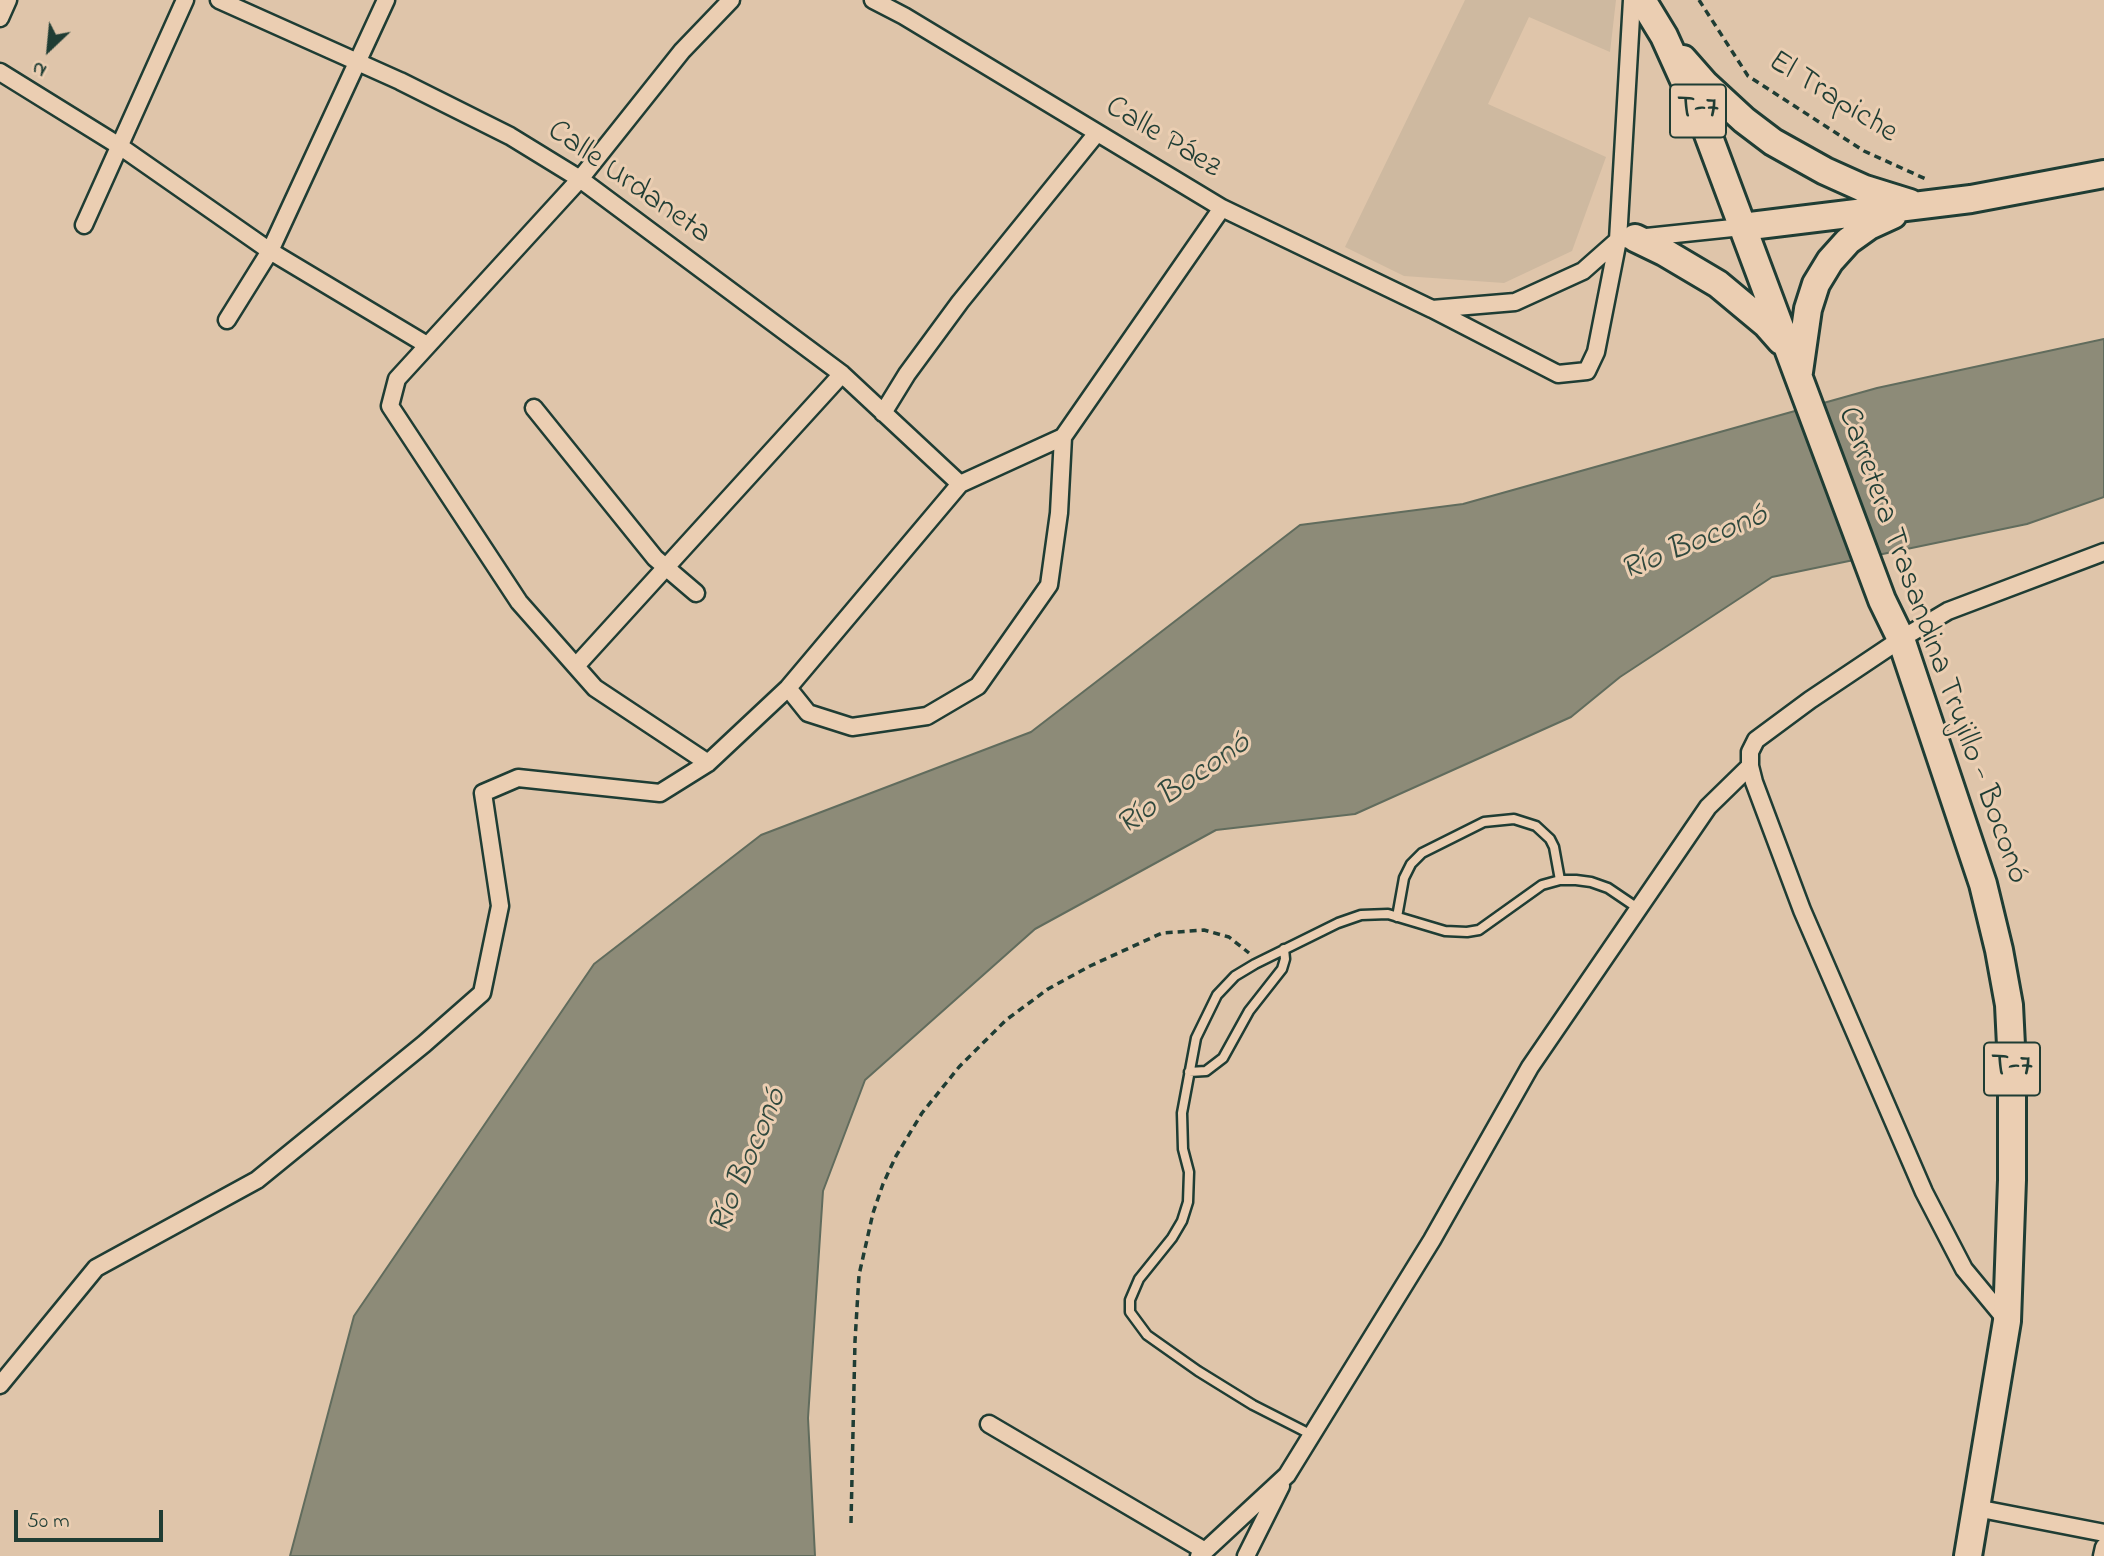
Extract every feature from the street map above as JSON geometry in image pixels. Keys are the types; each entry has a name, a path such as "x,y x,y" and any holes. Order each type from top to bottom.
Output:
{"main road":[{"name":"T-7","path":"1642,0 1664,36 1706,129 1742,227"},
{"path":"1664,36 1705,84 1773,142 1825,171 1855,184 1922,206"},
{"path":"1742,227 1922,206 1997,195 2104,174"},
{"path":"1802,385 1808,309 1816,284 1830,261 1848,241 1870,226 1894,214 1922,206"},
{"name":"Carretera Trasandina Trujillo - Boconó","path":"1742,227 1882,600 1901,639 1983,884 2009,1005 2012,1168 2007,1321 1968,1556"},
{"path":"1627,239 1664,251 1718,284 1766,324 1790,351"}],"street":[{"path":"0,18 8,0"},
{"path":"84,225 185,0"},
{"name":"Calle Urdaneta","path":"219,0 400,81 510,136 580,179 842,374 960,485"},
{"path":"227,320 270,251 386,0"},
{"path":"708,762 595,688 519,602 390,406 397,379 580,179 682,51 731,0"},
{"name":"Calle Páez","path":"873,0 904,16 1222,208 1433,309 1558,374 1587,371 1596,352 1627,239 1632,0"},
{"path":"0,72 121,147 270,251 427,345"},
{"path":"883,412 907,374 960,302 1097,133"},
{"path":"0,1385 96,1268 257,1180 424,1044 482,993 499,906 483,793 518,778 660,793 708,762 788,688 960,485 1063,438 1222,208"},
{"path":"1433,309 1515,302 1583,271 1627,239 1742,227"},
{"path":"576,666 842,374"},
{"path":"534,408 664,568 696,593"},
{"path":"788,688 808,713 852,727 927,716 978,686 1049,585 1059,513 1063,438"},
{"path":"2007,1321 1964,1269 1924,1192 1802,910 1750,766 1750,752 1756,740 1901,639 1948,611 2104,552"},
{"path":"1246,1556 1287,1475 1466,1184 1530,1067 1708,807 1750,766"},
{"path":"989,1424 1202,1554 1287,1475"},
{"path":"1976,1508 2104,1533"},
{"path":"2102,1556 2104,1547"}],"lane":[{"path":"1397,917 1404,878 1411,864 1422,853 1484,822 1501,818 1536,826 1550,839 1560,880"},
{"path":"1312,1434 1253,1405 1198,1371 1147,1335 1130,1312 1130,1300 1139,1279 1172,1238 1182,1221 1188,1202 1189,1172 1181,1131 1189,1072 1196,1038 1217,995 1235,976 1255,964 1338,923 1361,915 1388,914 1445,931 1479,930 1542,885 1560,880 1591,882 1608,888 1639,909"},
{"path":"1189,1072 1206,1071 1223,1058 1249,1011 1282,969 1284,949"}],"path":[{"name":"El Trapiche","path":"1699,0 1748,76 1864,151 1936,183"},
{"path":"851,1523 859,1275 873,1213 883,1184 922,1113 959,1067 1006,1020 1048,989 1130,947 1162,933 1204,930 1235,941 1249,953 1255,964"}],"shaded area":[{"path":"1465,0 1616,0 1610,52 1529,17 1488,104 1606,157 1572,251 1504,283 1404,276 1345,247"}],"water":[{"name":"Río Boconó","path":"2104,339 2104,497 2027,524 1772,577 1620,677 1571,717 1355,814 1216,830 1035,929 865,1080 823,1191 808,1418 815,1556 290,1556 354,1316 594,964 761,835 1031,732 1300,525 1463,504 1877,388"}]}
